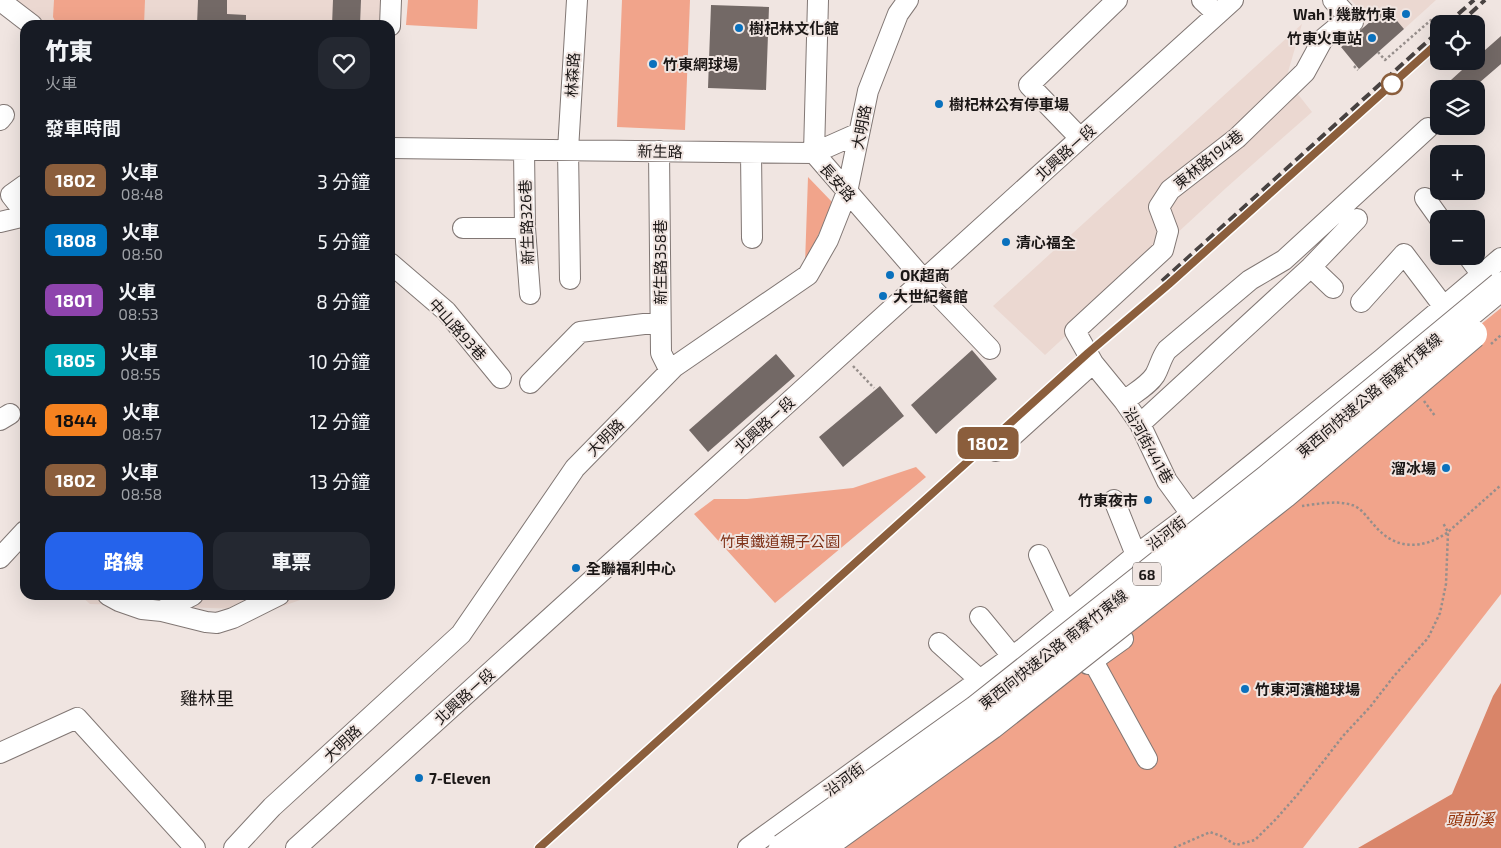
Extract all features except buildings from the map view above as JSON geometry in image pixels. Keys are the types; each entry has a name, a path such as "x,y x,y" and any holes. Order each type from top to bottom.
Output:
{"highway":[{"name":"東西向快速公路 南寮竹東線","path":"783,848 976,710 1269,478 1492,281"},
{"name":"東西向快速公路 南寮竹東線","path":"820,848 991,725 1284,494 1501,310"}],"street":[{"path":"2,0 2,2 25,20"},
{"path":"390,20 391,0"},
{"name":"林森路","path":"568,150 577,0"},
{"name":"長安路","path":"818,0 814,153 924,280 990,349"},
{"name":"大明路","path":"234,848 272,807 460,634 532,532 574,468 670,371 808,275 828,240 847,192 868,91 898,14 908,0"},
{"path":"1080,138 1029,85 1117,0"},
{"path":"1202,0 1217,14"},
{"name":"北興路ㄧ段","path":"296,848 1233,0"},
{"name":"東林路194巷","path":"1075,331 1163,250 1168,231 1159,207 1170,190 1237,138 1305,72 1323,39 1340,25 1353,22 1334,0"},
{"path":"1124,401 1151,379 1167,350 1250,280 1284,260 1428,128"},
{"name":"新生路","path":"395,148 814,153 859,133"},
{"name":"新生路326巷","path":"524,150 525,228 530,294"},
{"path":"568,150 570,279"},
{"name":"新生路358巷","path":"659,151 661,353 670,371"},
{"path":"751,153 752,238"},
{"path":"12,188 20,204"},
{"path":"1425,198 1434,210"},
{"path":"0,222 20,216"},
{"path":"1140,424 1311,266 1357,219"},
{"path":"463,228 525,228"},
{"path":"1361,302 1404,254 1444,307"},
{"name":"沿河街","path":"748,848 1012,656 1191,514 1444,307 1492,281 1501,258"},
{"path":"1477,265 1492,281"},
{"path":"1311,266 1333,288"},
{"name":"中山路93巷","path":"395,267 446,312 501,378"},
{"path":"530,383 580,332 660,322"},
{"name":"沿河街441巷","path":"1075,331 1093,363 1140,424 1167,481 1191,514"},
{"path":"996,451 1093,363"},
{"path":"1114,500 1136,556"},
{"path":"0,558 20,537"},
{"path":"1039,555 1066,613"},
{"path":"1100,585 1085,641 1093,661 1147,759"},
{"path":"116,600 142,609 162,611 217,623 233,618 268,600"},
{"path":"162,611 184,600"},
{"path":"980,617 1012,656"},
{"path":"900,808 912,794 1018,719 1123,639"},
{"path":"939,643 980,680"},
{"path":"0,752 77,718 195,848"}],"path":[{"path":"1378,52 1385,60 1430,21"},
{"path":"1354,66 1358,70"},
{"path":"842,354 874,388"},
{"path":"1423,400 1435,416"},
{"path":"1295,506 1338,503 1353,505 1363,512 1388,539 1408,545 1426,544 1448,532 1501,485"},
{"path":"1174,848 1210,832 1236,845 1254,840 1298,794 1343,736 1428,638 1440,613 1446,584 1448,532 1443,523"}],"shaded area":[{"path":"13,0 383,0 382,20 39,20"},
{"name":"Wah ! 幾散竹東","path":"1351,0 1436,0 1404,29 1386,8 1371,21"},
{"path":"1302,24 1286,79 1312,112 1226,188 1045,355 993,306"},
{"path":"86,600 300,600 272,610 90,604"}],"green space":[{"path":"54,0 145,0 144,20 54,20"},
{"path":"408,0 478,0 477,29 406,25"},
{"name":"竹東網球場","path":"622,0 690,0 685,130 617,127"},
{"path":"808,177 833,203 805,264"},
{"path":"1501,308 1501,594 1303,848 811,848 1081,648"},
{"name":"竹東鐵道親子公園","path":"916,467 926,477 775,603 694,514 714,499 747,499 853,488"}],"water":[{"name":"頭前溪","path":"1501,683 1501,848 1358,848 1452,794 1493,696"}],"railway":[{"path":"1457,15 1474,0"},
{"path":"1469,15 1485,0"},
{"path":"1162,281 1430,39"},
{"path":"539,848 1088,353 1180,275 1430,50"}],"train":[{"name":"1802","path":"539,848 1088,353 1169,284 1430,50"}],"place":[{"name":"Wah ! 幾散竹東","path":"1406,14"},
{"name":"樹杞林文化館","path":"739,28"},
{"name":"竹東火車站","path":"1372,38"},
{"name":"竹東網球場","path":"653,64"},
{"name":"樹杞林公有停車場","path":"939,104"},
{"name":"清心福全","path":"1006,242"},
{"name":"OK超商","path":"890,275"},
{"name":"大世紀餐館","path":"883,296"},
{"name":"溜冰場","path":"1446,468"},
{"name":"竹東夜市","path":"1148,500"},
{"name":"全聯福利中心","path":"576,568"},
{"name":"竹東河濱槌球場","path":"1245,689"},
{"name":"7-Eleven","path":"419,778"}],"district":[{"name":"雞林里","path":"207,698"}]}
